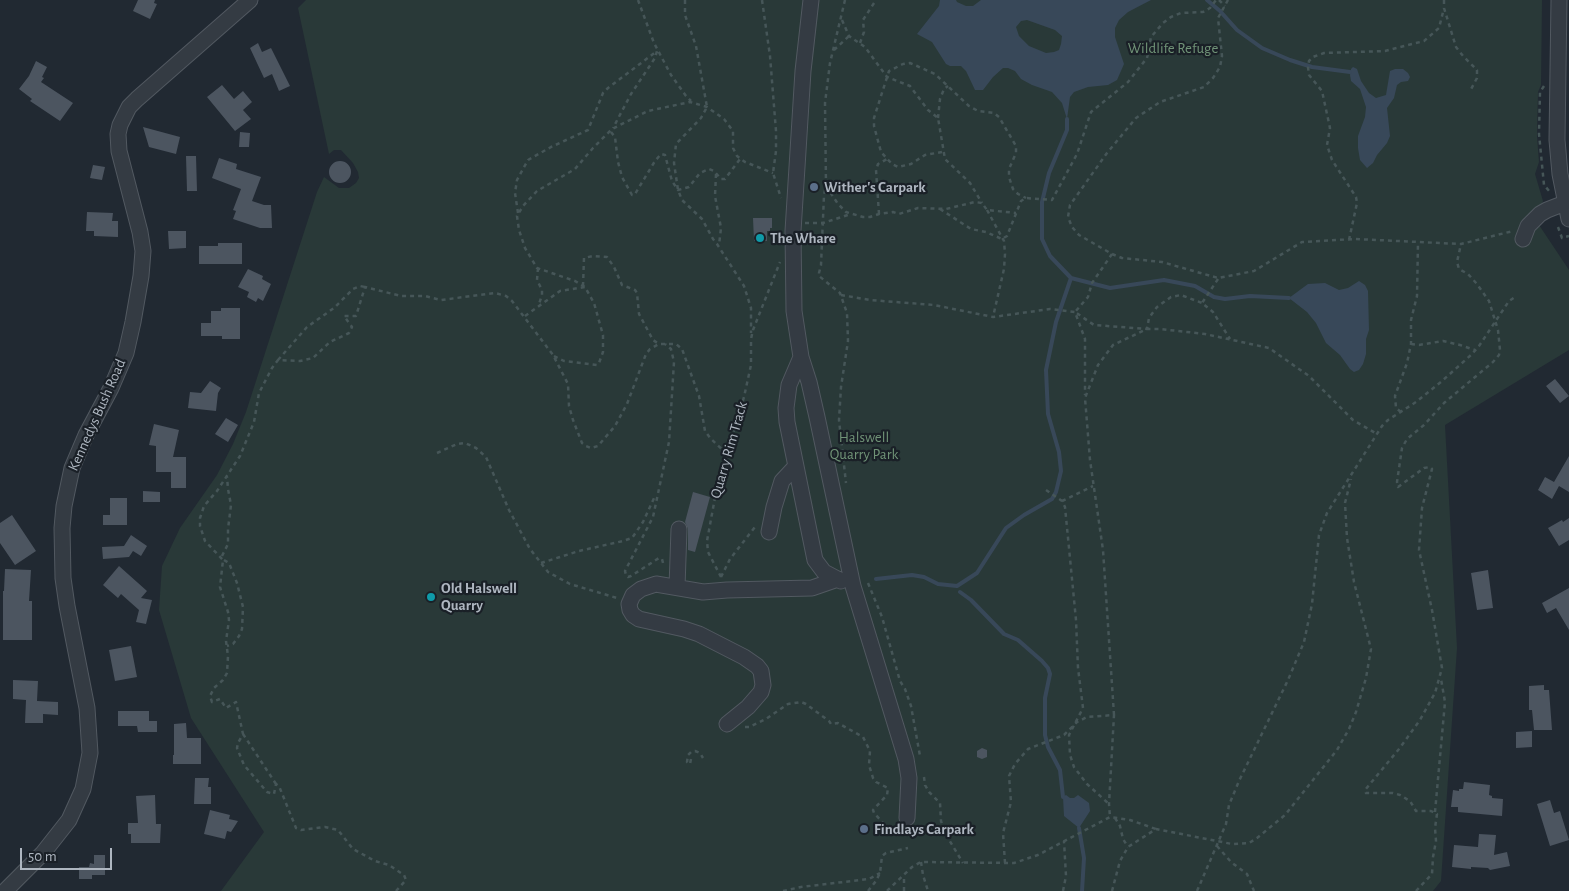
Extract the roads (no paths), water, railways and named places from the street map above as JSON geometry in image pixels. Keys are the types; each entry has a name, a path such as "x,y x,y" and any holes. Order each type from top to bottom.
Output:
{"street":[{"name":"Kennedys Bush Road","path":"5,891 43,853 69,820 83,789 90,753 87,708 67,606 62,528 64,506 72,468 126,353 141,276 142,252 140,232 118,151 120,125 129,108 137,99 250,0"},
{"path":"811,0 803,72 793,231 793,302 801,357 906,759 909,778 907,818"},
{"path":"1559,0 1564,21 1557,140 1560,174 1569,219"},
{"path":"1523,239 1528,226 1540,214 1565,203"},
{"path":"801,357 792,376 786,408 786,422 815,560 824,572 838,579 859,582"},
{"path":"763,528 774,507 782,481 795,467"},
{"path":"669,586 679,529"},
{"path":"732,720 756,699 761,692 763,676 757,666 728,648 699,634 639,619 630,610 630,600 641,589 649,586 669,586 703,592 724,583 812,588 838,579"}],"water":[{"path":"940,0 956,0 966,6 973,6 981,0 1151,0 1128,12 1119,20 1115,28 1115,37 1124,64 1117,80 1108,85 1088,87 1074,92 1070,97 1067,119 1062,103 1052,92 1021,79 1015,71 1008,68 1003,68 983,90 975,90 966,71 961,66 946,64 932,42 917,34 939,6","holes":["1027,20 1055,30 1062,36 1059,50 1046,53 1029,46 1019,36 1016,27 1021,21"]},
{"path":"1353,67 1357,69 1361,81 1369,93 1376,98 1386,95 1390,71 1403,69 1410,77 1408,81 1397,85 1394,98 1387,108 1390,136 1373,163 1367,168 1360,160 1358,148 1358,136 1365,117 1366,107 1360,89 1351,81 1350,75"},
{"path":"1359,281 1365,285 1368,291 1369,330 1363,364 1359,370 1354,372 1340,355 1326,343 1316,323 1307,312 1289,298 1308,284 1325,283 1339,290 1348,288"},
{"path":"1066,795 1074,798 1078,795 1089,803 1090,811 1079,828 1064,816 1063,797"}],"waterway":[{"path":"1207,0 1237,30 1262,48 1312,67 1350,72"},
{"path":"1067,119 1067,130 1049,173 1042,202 1042,239 1050,256 1071,278"},
{"path":"876,579 912,575 924,577 938,584 957,586 977,573 1006,528 1052,499 1056,492 1061,471 1059,452 1048,414 1046,370 1056,322 1071,278 1110,288 1164,280 1195,286 1214,297 1225,299 1250,296 1289,298"},
{"path":"960,592 971,600 1004,634 1018,640 1048,668 1050,674 1045,698 1045,735 1048,747 1060,770 1063,797"},
{"path":"1079,828 1084,858 1082,891"}],"place":[{"name":"Wither's Carpark","path":"814,187"},
{"name":"The Whare","path":"760,238"},
{"name":"Old Halswell Quarry","path":"431,597"},
{"name":"Findlays Carpark","path":"864,829"}],"park label":[{"name":"Wildlife Refuge","path":"1173,48"},
{"name":"Halswell Quarry Park","path":"864,446"}]}
